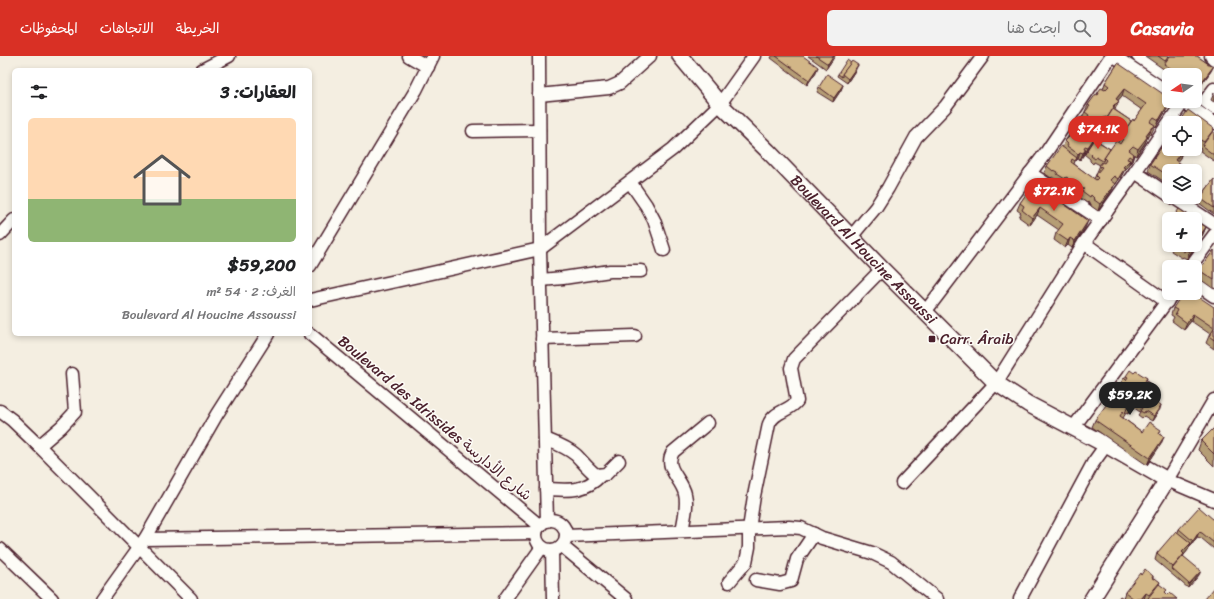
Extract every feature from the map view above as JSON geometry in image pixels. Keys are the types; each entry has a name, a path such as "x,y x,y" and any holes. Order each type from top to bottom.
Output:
{"street":[{"path":"206,68 228,56"},
{"path":"409,56 428,67"},
{"path":"312,263 416,90 433,56"},
{"path":"539,56 540,249 546,489 538,543 556,545 682,531 789,527 801,528 814,534 872,553 891,562 937,599"},
{"path":"539,95 609,88 620,83 650,56"},
{"name":"Boulevard Al Houcine Assoussi","path":"680,56 720,104 996,383 1028,404 1106,445 1167,480"},
{"path":"312,300 540,249 673,149 720,104 754,56"},
{"path":"851,237 876,207 916,138 945,107 983,56"},
{"path":"925,312 1047,151 1112,56 1162,88"},
{"path":"1138,56 1162,72"},
{"path":"1210,56 1214,59"},
{"path":"1205,101 1214,89"},
{"path":"902,483 996,383 1084,243 1135,172 1177,108"},
{"path":"1192,108 1214,123"},
{"path":"473,131 539,130"},
{"path":"1135,172 1162,190"},
{"path":"1030,173 1101,220"},
{"path":"630,182 646,205 654,220 664,250"},
{"path":"1184,204 1214,224"},
{"path":"0,235 12,222"},
{"path":"1195,260 1214,235"},
{"path":"1084,243 1162,292"},
{"path":"729,582 746,562 749,529 771,418 775,414 795,404 797,401 791,368 794,358 882,269"},
{"path":"541,280 610,271 640,271"},
{"path":"1202,288 1214,296"},
{"path":"1073,428 1168,300"},
{"path":"102,599 142,543 217,414 267,336"},
{"name":"Boulevard des Idrissides شارع الأدارسة","path":"312,336 541,527"},
{"path":"542,339 635,336"},
{"path":"39,446 61,427 75,412 72,374"},
{"path":"1092,599 1167,480 1214,400"},
{"path":"0,411 12,420 142,543 191,599"},
{"path":"682,531 686,507 685,496 683,487 671,467 670,457 673,452 708,423"},
{"path":"545,439 565,448 575,455 587,469 596,475 601,476"},
{"path":"1020,599 1093,463 1106,445"},
{"path":"546,489 575,490 594,483 619,461"},
{"path":"1167,480 1214,500"},
{"path":"142,543 541,527 553,520 558,522 565,530 556,545 505,599"},
{"path":"756,580 780,584 791,581 797,559 814,534"},
{"path":"553,599 556,545"},
{"path":"556,545 626,599"},
{"path":"0,549 52,599"}],"building":[{"path":"776,56 803,56 818,67 809,80"},
{"path":"816,56 833,56 828,64"},
{"path":"1158,56 1169,56 1165,61"},
{"path":"1170,56 1197,56 1213,67 1202,82 1202,68 1170,68 1164,64"},
{"path":"847,60 851,63 842,74 842,77 838,74"},
{"path":"852,61 858,65 848,79 842,74"},
{"path":"1118,63 1162,93 1162,108 1166,108 1159,120 1154,117 1150,122 1155,125 1146,135 1148,136 1138,149 1133,146 1129,150 1134,154 1132,158 1129,156 1127,159 1130,160 1123,167 1125,168 1118,179 1114,176 1110,180 1115,184 1100,204 1093,199 1094,198 1091,195 1090,197 1082,191 1084,189 1077,188 1069,182 1067,179 1068,178 1066,177 1065,179 1057,174 1058,172 1053,171 1047,166 1061,146 1077,158 1075,161 1072,159 1071,162 1096,180 1098,178 1096,176 1097,173 1102,167 1099,166 1106,160 1104,158 1116,141 1120,144 1123,139 1120,137 1146,104 1124,89 1116,99 1119,101 1113,106 1114,107 1107,118 1105,117 1103,124 1098,121 1095,126 1099,130 1096,134 1094,133 1093,135 1095,137 1088,147 1085,146 1084,148 1086,149 1083,153 1080,152 1078,154 1067,146 1068,144 1065,141 1070,136 1069,135 1081,117 1086,120 1087,119 1089,115 1085,112 1090,106 1088,105 1096,94 1098,95 1101,88 1105,90 1109,86 1105,83"},
{"path":"827,74 843,85 834,98 819,87"},
{"path":"1113,109 1131,121 1124,132 1117,127 1115,130 1111,127 1112,124 1106,120"},
{"path":"1188,110 1196,116 1184,116"},
{"path":"1202,120 1214,129 1204,142 1202,141"},
{"path":"1213,131 1214,155 1202,146"},
{"path":"1094,139 1110,149 1103,161 1096,157 1095,159 1087,150"},
{"path":"1162,146 1162,156 1178,156 1175,160 1180,164 1162,164 1162,172 1150,164"},
{"path":"1214,179 1214,208 1202,199 1202,195"},
{"path":"1034,183 1088,221 1075,241 1070,238 1068,241 1056,233 1063,224 1040,208 1032,218 1022,210 1024,206 1020,203"},
{"path":"1202,224 1206,227 1202,233"},
{"path":"1214,250 1214,280 1202,272 1202,266"},
{"path":"1202,299 1214,307 1214,328 1193,314 1187,323 1175,314 1177,310 1173,308 1178,300"},
{"path":"1214,329 1214,340 1209,336"},
{"path":"1130,370 1134,373 1136,371 1147,378 1145,381 1149,383 1145,388 1142,388 1144,389 1136,401 1134,399 1134,403 1131,407 1128,406 1125,413 1123,411 1120,416 1142,432 1149,422 1161,430 1159,434 1164,437 1150,458 1095,420 1109,401 1113,404 1116,400 1117,398 1112,395 1115,392 1118,394 1120,391 1117,389 1124,378 1126,380 1128,377 1126,376"},
{"path":"1143,392 1161,405 1154,416 1145,411 1144,413 1140,411 1142,408 1135,403"},
{"path":"1214,428 1214,454 1201,441"},
{"path":"1199,507 1214,520 1214,543 1199,532 1193,541 1179,529"},
{"path":"1176,531 1191,543 1182,552 1184,554 1173,567 1157,553"},
{"path":"1183,556 1201,571 1189,584 1172,569"},
{"path":"1145,569 1153,576 1152,578 1155,578 1160,582 1149,595 1146,593 1141,599 1134,599 1125,592"},
{"path":"1159,584 1167,590 1165,592 1168,595 1170,593 1177,599 1148,598"},
{"path":"1214,587 1214,599 1204,599"},
{"path":"1120,596 1125,599 1118,599"}],"place":[{"name":"Carr. Âraib","path":"932,339"}]}
